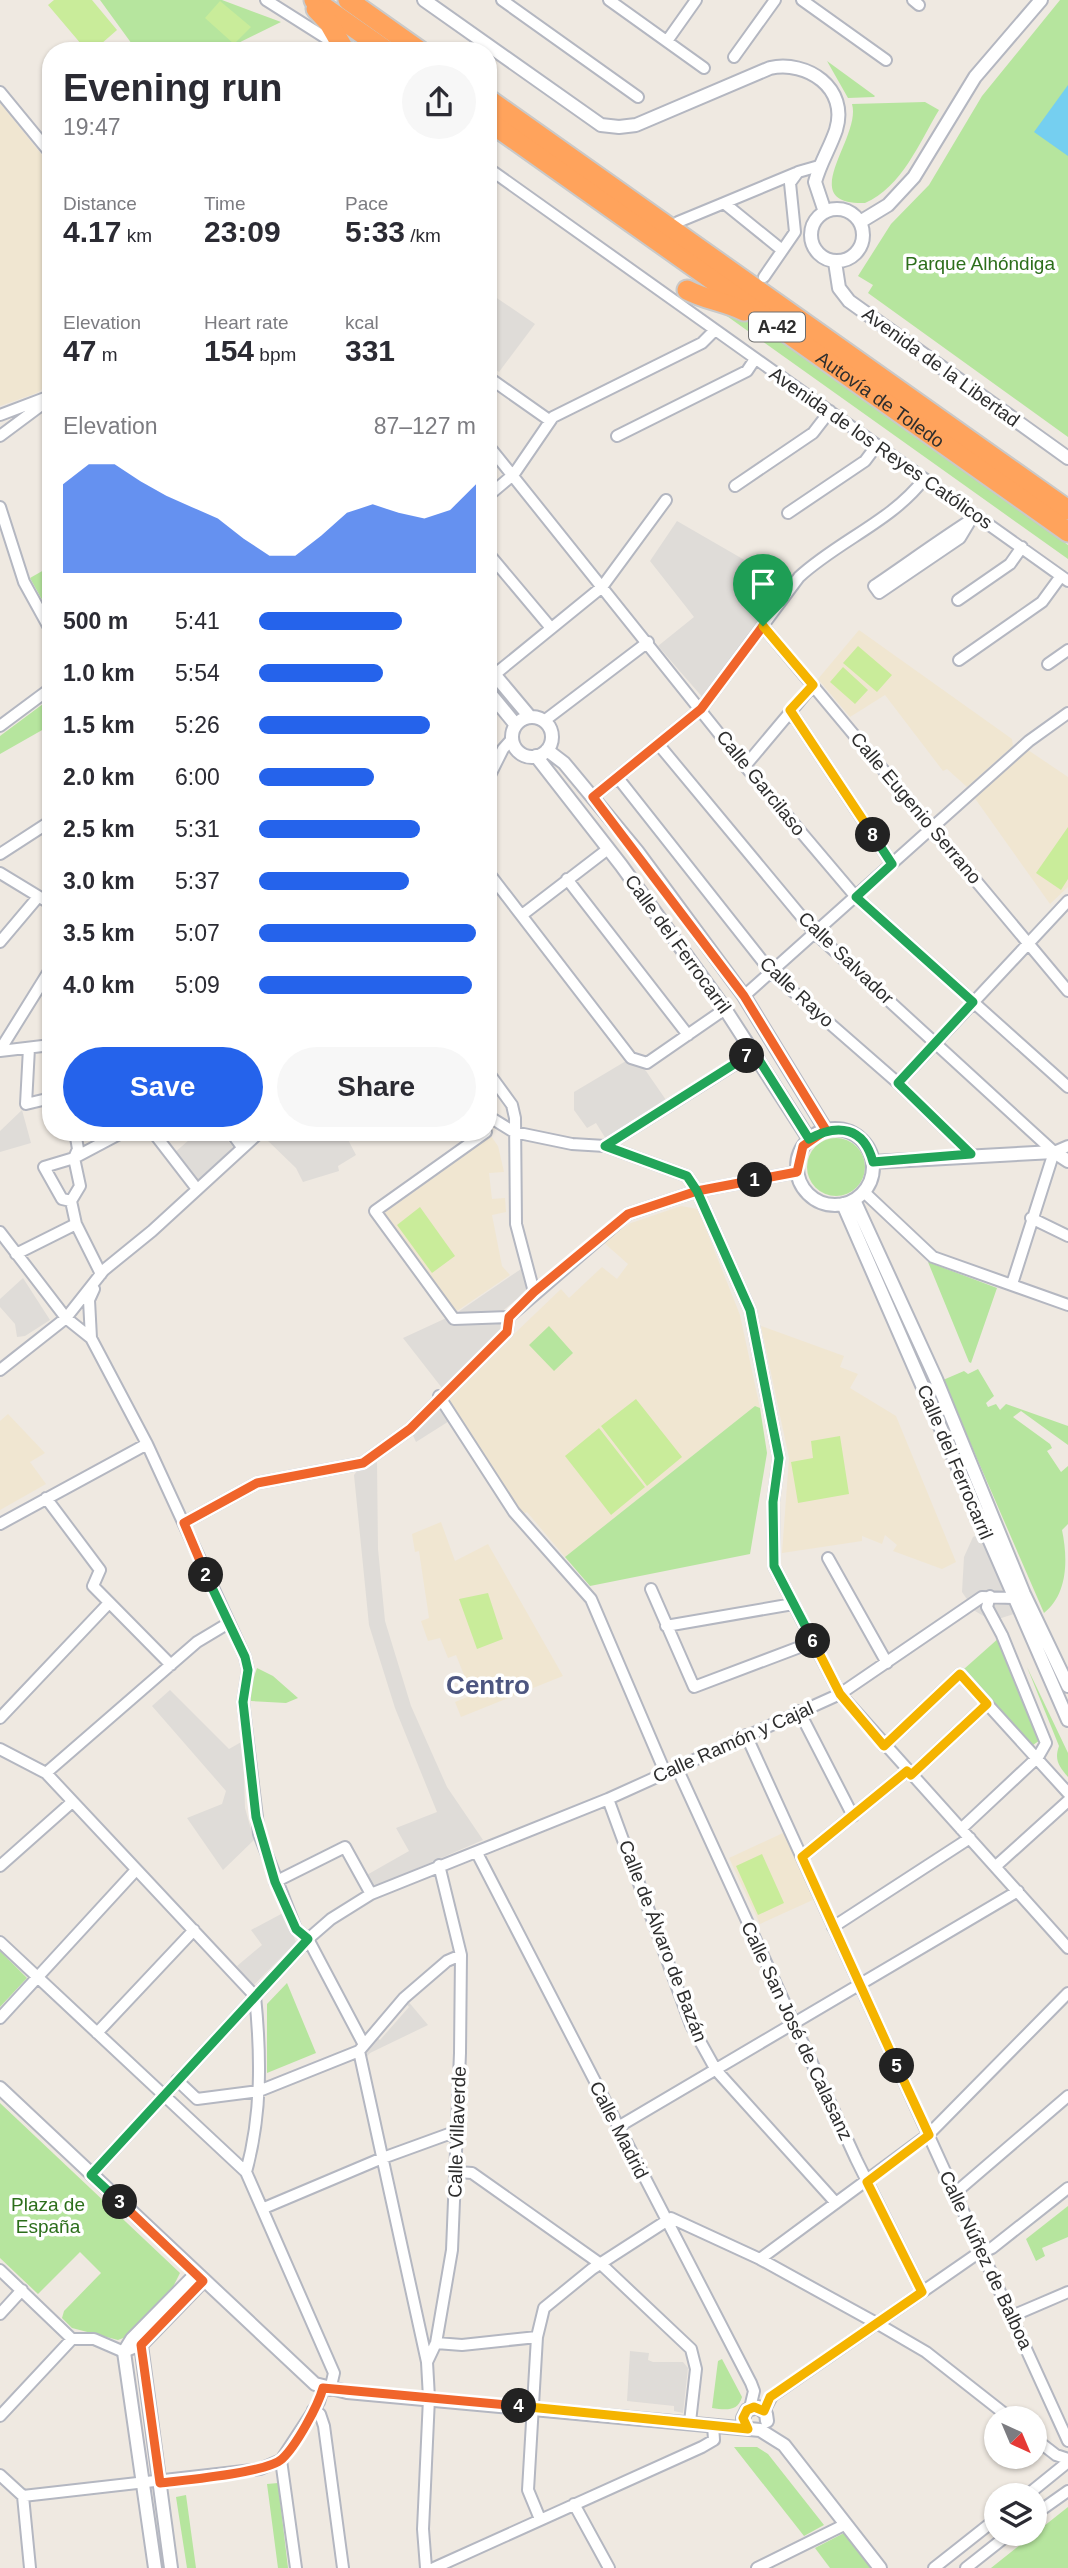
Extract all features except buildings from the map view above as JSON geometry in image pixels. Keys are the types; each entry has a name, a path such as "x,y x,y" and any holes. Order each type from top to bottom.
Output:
{"highway":[{"path":"308,0 329,23 340,42"},
{"path":"314,0 374,42"},
{"path":"348,0 407,42"},
{"name":"Autovía de Toledo","path":"497,105 1068,510"},
{"name":"Autovía de Toledo","path":"497,127 1068,532"},
{"path":"598,198 615,218 642,241"},
{"path":"629,199 678,222"},
{"path":"764,277 794,314"},
{"path":"687,290 707,300 731,305 781,330"}],"street":[{"path":"424,0 483,42"},
{"path":"502,0 638,97"},
{"path":"667,41 696,0"},
{"path":"734,57 775,0"},
{"path":"802,0 886,60"},
{"path":"860,222 888,205 915,177 975,77 1041,0"},
{"path":"266,1 331,42"},
{"path":"616,2 704,68"},
{"path":"497,52 601,125 619,127 636,125 770,68 794,65 810,71 824,81 834,95 838,110 836,129 819,166 815,182 825,212"},
{"path":"0,92 42,143"},
{"path":"678,222 819,166"},
{"path":"764,277 794,232 790,183 799,172"},
{"name":"Avenida de los Reyes Católicos","path":"497,174 925,479 974,517 1064,578"},
{"path":"724,203 782,250"},
{"path":"843,209 860,222 864,233 860,249 847,260 835,262 817,253 811,237 814,223 825,212 843,209"},
{"name":"Avenida de la Libertad","path":"835,262 839,288 849,301 1068,458"},
{"path":"497,488 514,474 548,420 702,343 714,331"},
{"path":"617,436 747,372 755,359"},
{"path":"497,383 548,420"},
{"path":"0,415 42,400"},
{"path":"0,436 42,404"},
{"path":"736,486 813,433 830,411"},
{"path":"0,427 0,436"},
{"path":"788,513 865,461 877,445"},
{"name":"Calle Garcilaso","path":"497,456 648,642 744,766 856,897 1068,1087"},
{"path":"593,797 701,709 799,577 815,562 910,498 925,479"},
{"path":"497,667 602,587 666,500"},
{"path":"0,507 4,531 24,582 42,615"},
{"path":"974,517 960,538 879,593 874,586 974,517"},
{"path":"958,600 1010,564 1021,547"},
{"path":"0,553 12,550"},
{"path":"497,564 551,628"},
{"path":"959,660 1042,602 1064,578"},
{"name":"Calle Eugenio Serrano","path":"763,626 1068,990"},
{"path":"544,721 648,642"},
{"path":"1048,664 1068,650"},
{"path":"497,678 530,717 544,721 552,737 541,753 523,754 511,740"},
{"path":"744,766 813,685"},
{"path":"2,720 42,694"},
{"path":"497,702 516,725"},
{"path":"790,710 892,864"},
{"path":"744,996 1028,741 1068,713"},
{"path":"497,761 511,740 516,725 530,717"},
{"name":"Calle Salvador","path":"659,745 815,933 1054,1152"},
{"name":"Calle del Ferrocarril","path":"541,753 564,763 593,797 744,996 826,1130"},
{"name":"Calle del Ferrocarril","path":"541,753 725,1009 809,1139"},
{"name":"Calle Rayo","path":"618,778 772,973 898,1083 971,1154"},
{"path":"0,854 42,827"},
{"path":"522,915 608,849"},
{"path":"0,873 42,899"},
{"path":"567,879 688,1035"},
{"path":"497,883 631,1058 647,1063 725,1009"},
{"path":"0,942 38,897"},
{"path":"898,1083 1068,901"},
{"path":"0,1051 42,983"},
{"path":"0,1051 42,1046"},
{"path":"29,1048 26,1104 42,1100"},
{"path":"605,1146 754,1052"},
{"path":"497,1084 512,1105 516,1224 534,1292"},
{"path":"499,1123 514,1132 572,1144 605,1146 687,1176 697,1191 750,1310 779,1458 773,1502 774,1566 840,1694 1068,1948"},
{"path":"840,1129 860,1138 866,1144 873,1162 873,1173 854,1199 832,1205 813,1198 805,1191 797,1172 799,1154 809,1139 826,1130 840,1129"},
{"path":"77,1141 78,1149 74,1158 80,1186 71,1201 76,1224 101,1274"},
{"path":"71,1201 62,1199 44,1167 74,1158 106,1141"},
{"path":"160,1141 197,1189"},
{"path":"238,1141 243,1147"},
{"path":"0,1370 66,1318 101,1274 250,1141"},
{"path":"473,1141 375,1211 454,1319 509,1317"},
{"path":"873,1162 971,1154 1054,1152 1068,1146"},
{"path":"1054,1152 1068,1161"},
{"path":"1012,1284 1054,1152"},
{"path":"184,1523 257,1483 363,1463 410,1429 439,1396 507,1332 509,1317 534,1292 628,1214 697,1191 797,1172"},
{"path":"854,1199 933,1257 1068,1305"},
{"name":"Calle del Ferrocarril","path":"854,1199 1013,1598 1068,1720"},
{"name":"Calle del Ferrocarril","path":"854,1199 936,1378 1024,1594 1068,1686"},
{"path":"1031,1218 1068,1236"},
{"path":"16,1254 76,1224"},
{"path":"0,1232 66,1318 91,1338 147,1444 227,1624 245,1657 248,1670 243,1702 256,1817 275,1882 296,1929 308,1939 361,2047 380,2159 427,2362"},
{"path":"91,1338 89,1300 101,1274"},
{"path":"439,1396 514,1512 591,1599 665,1772"},
{"path":"0,1524 147,1444"},
{"path":"46,1498 100,1570 93,1586 171,1665"},
{"path":"828,1558 887,1663"},
{"path":"651,1589 694,1688 813,1642"},
{"path":"961,1829 1038,1757 1046,1738 987,1602 990,1596 1013,1598"},
{"name":"Calle Ramón y Cajal","path":"91,2175 308,1939 331,1919 371,1894 608,1799 840,1694 969,1604 990,1596"},
{"path":"0,1718 108,1604"},
{"path":"666,1626 793,1604"},
{"path":"46,1773 197,1642 227,1624"},
{"path":"884,1746 960,1674 1068,1793"},
{"path":"802,1857 909,1773 987,1704"},
{"path":"799,1711 853,1816"},
{"name":"Calle Núñez de Balboa","path":"746,1735 1068,2441"},
{"path":"0,1749 46,1773 71,1803 255,1996 259,2091 255,2139 246,2172"},
{"name":"Calle San José de Calasanz","path":"677,1768 867,2182 922,2292"},
{"name":"Calle de Álvaro de Bazán","path":"608,1799 691,2025 716,2070 836,2203"},
{"path":"996,1866 1068,1801"},
{"path":"0,1866 71,1803"},
{"path":"833,1927 970,1838"},
{"path":"275,1882 345,1847 371,1894"},
{"name":"Calle Madrid","path":"477,1853 751,2383 756,2420"},
{"name":"Calle Villaverde","path":"426,2568 423,2529 429,2398 427,2362 436,2343 452,2250 457,2172 461,1955 439,1865"},
{"path":"0,2018 136,1870"},
{"path":"618,2127 1018,1891"},
{"path":"97,2033 194,1930"},
{"path":"0,1942 246,2172 334,2373 327,2389 281,2460 260,2469 160,2483 23,2496"},
{"path":"177,2080 197,2099 259,2091 361,2047 404,1998 447,1961 461,1955"},
{"path":"760,2259 929,2135 1068,1993"},
{"path":"0,2088 307,2378 327,2389 713,2425 728,2426 756,2420 770,2397 974,2256 983,2254 1068,2188"},
{"path":"955,2193 1068,2096"},
{"path":"264,2208 380,2159 457,2131"},
{"path":"457,2172 472,2173 602,2264 691,2349 696,2369 690,2422"},
{"path":"540,2519 528,2490 537,2337 544,2308 602,2264 671,2218 760,2259 878,2324 926,2352 995,2406"},
{"path":"0,2270 72,2339 94,2339 124,2352 141,2345 199,2277"},
{"path":"155,2568 124,2352 132,2339 199,2277"},
{"path":"0,2314 22,2290"},
{"path":"1012,2316 1068,2292"},
{"path":"436,2343 463,2345 537,2337"},
{"path":"0,2416 72,2339"},
{"path":"141,2345 171,2568"},
{"path":"313,2410 320,2414 324,2426 343,2568"},
{"path":"756,2420 784,2445 880,2568"},
{"path":"434,2568 714,2440 713,2425"},
{"path":"1042,2483 1068,2461 1047,2448"},
{"path":"281,2460 296,2568"},
{"path":"0,2475 23,2496 30,2568"},
{"path":"1047,2506 1068,2491"},
{"path":"574,2504 608,2568"},
{"path":"757,2568 844,2525"},
{"path":"934,2568 984,2528"},
{"path":"966,2568 994,2546"}],"shaded area":[{"path":"0,103 42,155 42,389 0,406"},
{"path":"497,298 535,324 499,372 497,371"},
{"path":"677,521 786,584 704,699 658,646 694,617 650,561"},
{"path":"859,630 1012,739 1013,746 967,787 947,769 943,771 885,695 850,717 818,679"},
{"path":"1028,750 1068,777 1068,887 1050,904 974,797"},
{"path":"631,1058 646,1071 666,1100 606,1139 596,1123 587,1128 574,1110 574,1092"},
{"path":"22,1110 31,1143 0,1152 0,1131"},
{"path":"188,1141 228,1141 233,1147 195,1184 173,1154"},
{"path":"268,1141 349,1141 356,1155 338,1166 339,1171 303,1182 296,1168"},
{"path":"484,1141 494,1141 504,1172 489,1173 492,1199 505,1198 506,1212 492,1215 502,1266 510,1275 457,1311 452,1309 383,1214"},
{"path":"681,1206 698,1209 740,1315 760,1408 755,1406 565,1557 527,1512 523,1514 446,1399 561,1289 569,1298 602,1267 617,1279 628,1264 602,1241 631,1223"},
{"path":"521,1269 527,1291 500,1313 500,1331 442,1388 403,1338 455,1314"},
{"path":"23,1278 50,1320 25,1336 17,1337 15,1324 0,1307 0,1299"},
{"path":"761,1326 844,1356 840,1367 858,1374 850,1388 896,1416 956,1562 942,1569 893,1551 897,1545 885,1535 882,1544 862,1536 862,1541 782,1553 789,1458"},
{"path":"439,1396 454,1418 416,1442 410,1429"},
{"path":"8,1414 45,1453 30,1462 46,1484 0,1510 0,1421"},
{"path":"377,1461 378,1549 385,1621 411,1706 447,1787 483,1840 371,1888 365,1876 409,1851 396,1828 437,1812 395,1708 369,1625 354,1475 363,1463"},
{"path":"441,1522 455,1561 488,1544 563,1676 461,1717 455,1702 472,1695 456,1655 448,1658 440,1638 428,1641 421,1621 429,1618 419,1551 415,1552 412,1534"},
{"path":"981,1533 1017,1613 992,1621 975,1611 962,1592 964,1557 973,1537"},
{"path":"170,1690 229,1749 243,1741 245,1808 254,1840 223,1870 187,1818 222,1804 226,1791 152,1706"},
{"path":"785,1832 815,1899 760,1924 729,1858"},
{"path":"283,1913 296,1942 253,1986 237,1966 262,1945 251,1930"},
{"path":"407,2000 428,2025 370,2053 363,2061 365,2050 374,2035 380,2040 409,2007 405,2002"},
{"path":"630,2351 649,2353 648,2360 653,2362 683,2362 688,2368 683,2413 674,2411 674,2406 627,2401"}],"green space":[{"path":"54,0 92,0 117,30 103,42 79,42 48,5"},
{"path":"100,0 222,0 281,22 240,42 130,42"},
{"name":"Parque Alhóndiga","path":"1060,0 1068,0 1068,437 868,293 873,285 858,276 891,224 929,185 982,96"},
{"path":"220,1 251,27 236,42 232,42 205,18"},
{"path":"827,61 875,96 848,98"},
{"path":"925,102 939,110 908,163 889,186 865,203 844,201 834,193 832,182 835,167 848,134 852,104"},
{"path":"728,310 775,337 1068,545 1068,559 724,314"},
{"path":"42,571 42,600 30,578"},
{"path":"858,646 892,675 877,692 843,663"},
{"path":"843,667 868,690 855,704 830,682"},
{"path":"42,705 42,730 0,754 0,736"},
{"path":"1068,827 1068,879 1061,890 1036,873"},
{"path":"836,1138 857,1146 865,1167 857,1188 836,1196 815,1188 807,1167 815,1146"},
{"path":"420,1207 455,1256 432,1273 397,1225"},
{"path":"928,1262 997,1288 971,1363 969,1362"},
{"path":"549,1326 573,1353 554,1371 529,1345"},
{"path":"978,1369 994,1396 986,1403 988,1407 996,1404 1000,1410 1006,1404 1068,1426 1068,1445 1021,1411 1013,1417 1050,1444 1052,1448 1047,1451 1061,1472 1068,1466 1068,1524 1062,1530 1064,1575 1058,1596 1044,1613 943,1380 964,1371 968,1374"},
{"path":"636,1399 682,1457 647,1486 601,1426"},
{"path":"755,1406 760,1408 767,1453 750,1554 590,1586 565,1557"},
{"path":"599,1428 645,1487 611,1515 565,1456"},
{"path":"840,1436 849,1494 798,1503 791,1462 813,1458 811,1441"},
{"path":"488,1593 503,1639 477,1649 459,1599"},
{"path":"1000,1637 1043,1738 1033,1745 964,1669"},
{"path":"1027,1667 1068,1753 1068,1777 1058,1763 1059,1746"},
{"path":"257,1668 273,1676 298,1698 286,1703 251,1701 251,1686"},
{"path":"762,1854 784,1903 758,1915 736,1866"},
{"path":"0,1951 27,1978 0,2007"},
{"path":"287,1983 316,2053 267,2073 267,2004"},
{"name":"Plaza de España","path":"0,2103 180,2273 172,2289 131,2335 118,2340 72,2328 62,2318 64,2311 101,2273 80,2252 38,2294 0,2258"},
{"path":"1068,2206 1068,2237 1042,2248 1045,2256 1036,2261 1026,2239"},
{"path":"722,2359 742,2397 734,2408 730,2409 712,2408 718,2361"},
{"path":"734,2447 757,2447 768,2454 824,2525 804,2536"},
{"path":"278,2483 288,2568 278,2568 267,2484"},
{"path":"186,2495 196,2568 187,2568 176,2497"},
{"path":"1068,2507 1068,2568 991,2568 1019,2546 1047,2546 1047,2524"},
{"path":"844,2533 872,2568 830,2568 815,2548"}],"water":[{"path":"1068,85 1068,156 1034,132"}],"district":[{"name":"Centro","path":"488,1685"}],"route":[{"path":"763,626 701,709 593,797 637,851 744,996 826,1130 809,1139 803,1146 797,1172 697,1191 628,1214 534,1292 509,1317 507,1332 439,1396 410,1429 363,1463 257,1483 184,1523 227,1624 245,1657 248,1670 243,1702 256,1817 275,1882 296,1929 308,1939 91,2175 203,2281 141,2345 160,2483 260,2469 281,2460 319,2402 323,2388 748,2429 743,2418 747,2410 758,2407 764,2411 770,2397 922,2292 914,2281 867,2182 929,2135 802,1857 907,1771 911,1775 987,1704 960,1674 884,1746 840,1694 774,1566 772,1518 779,1458 750,1310 697,1191 687,1176 605,1146 754,1052 809,1139 826,1130 840,1129 850,1132 866,1144 873,1162 971,1154 898,1083 973,1002 856,897 892,864 790,710 813,685 763,626"}]}
